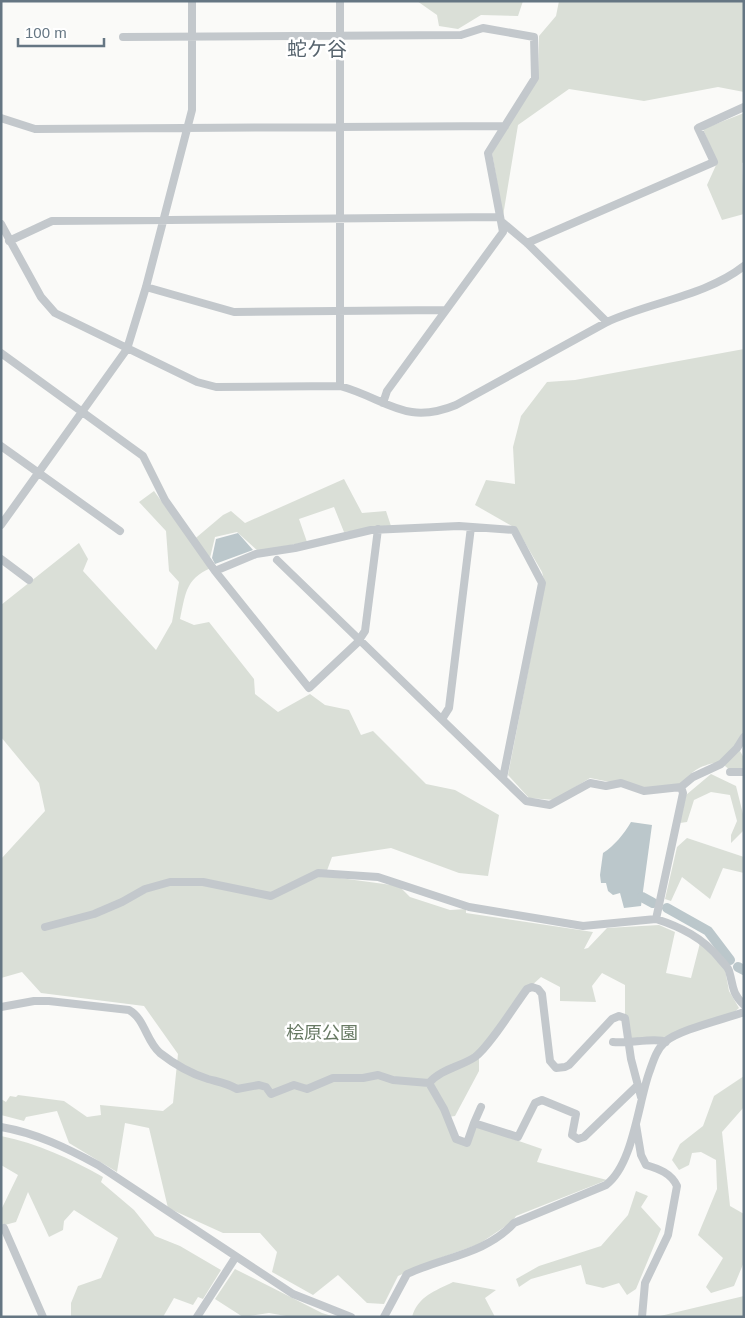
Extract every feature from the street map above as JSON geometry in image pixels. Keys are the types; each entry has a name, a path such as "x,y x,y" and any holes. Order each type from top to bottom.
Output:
{"street":[{"path":"1,525 83,413 127,348 146,287 188,129 193,92 192,1"},
{"path":"340,1 342,218 340,386"},
{"path":"123,37 461,35 482,28 534,37 535,78 488,154 503,232 387,391 382,402"},
{"path":"527,243 714,162 698,128 744,107"},
{"path":"1,118 34,129 505,126"},
{"path":"9,240 52,221 342,218 501,220 607,322"},
{"path":"1,224 48,307 66,319 197,382 216,386 340,386 400,411 417,415 437,413 456,406 607,322 631,311 717,283 744,266"},
{"path":"146,287 234,312 445,310"},
{"path":"1,353 143,456 165,500 214,571 308,688 360,640 366,631 378,529"},
{"path":"1,446 120,531"},
{"path":"214,571 256,554 295,548 378,529 471,527 514,530 542,583 503,778"},
{"path":"442,719 449,708 471,527"},
{"path":"1,559 29,580"},
{"path":"277,560 523,799 550,805 590,783 606,786 621,783 644,791 681,786 693,777 721,764 737,748 744,737"},
{"path":"730,772 744,772"},
{"path":"656,919 682,793 681,786"},
{"path":"45,927 94,914 122,902 145,889 163,883 203,882 271,896 318,873 378,877 469,908 583,926 656,919 689,932 714,952 730,970 732,991 744,1005"},
{"path":"1,1007 34,1001 49,1001 129,1010 136,1014 158,1051 188,1070 207,1079 226,1082 237,1089 259,1085 266,1087 269,1092 274,1094 294,1085 306,1089 328,1078 378,1076 393,1080 428,1083 441,1073 477,1056 530,988 538,989 542,994 550,1061 556,1068 565,1068 569,1065 615,1017 625,1018 628,1044 641,1097"},
{"path":"384,1317 407,1274 490,1243 505,1233 514,1223 606,1185 617,1177 636,1123 641,1097 656,1054 671,1038 744,1012"},
{"path":"613,1042 628,1044 654,1039 666,1042"},
{"path":"474,1123 518,1137 535,1102 542,1100 576,1114 572,1136 574,1139 581,1139 649,1074"},
{"path":"428,1083 444,1109 456,1139 467,1143 481,1107"},
{"path":"636,1123 641,1155 646,1165 662,1170 674,1179 677,1186 668,1235 645,1283 642,1317"},
{"path":"1,1127 46,1139 98,1165 235,1258 293,1294 351,1317"},
{"path":"4,1228 43,1317"},
{"path":"197,1317 235,1258"}],"green space":[{"path":"417,1 523,1 518,16 481,15 458,29 439,26 437,15"},
{"path":"559,1 744,1 744,92 718,87 644,101 569,89 518,125 503,216 492,153 538,77 539,36 556,16"},
{"path":"744,113 744,162 742,163 744,214 722,220 707,185 717,163 703,129"},
{"path":"744,349 744,742 740,751 744,758 744,770 730,770 720,762 714,763 694,771 682,784 644,789 590,778 554,800 529,798 508,775 545,584 542,572 517,529 475,505 486,480 515,484 513,447 521,416 547,382 575,380"},
{"name":"桧原公園","path":"344,479 362,513 386,511 391,526 344,532 334,507 299,519 307,542 258,551 237,532 215,537 210,558 216,566 206,570 193,580 186,593 180,619 194,625 209,622 254,679 255,694 278,712 310,694 325,705 349,710 361,735 373,731 426,784 455,790 499,815 488,876 459,873 391,848 332,857 325,876 399,886 410,897 450,910 466,909 466,913 593,932 584,949 588,948 607,928 659,925 675,932 666,973 691,978 700,943 724,964 729,991 739,1008 730,1016 664,1041 625,1041 625,985 602,973 592,986 596,1002 560,1001 560,987 541,977 519,997 479,1050 479,1071 455,1116 448,1117 456,1139 467,1143 476,1126 542,1149 537,1162 607,1180 516,1216 512,1222 479,1244 398,1276 384,1304 367,1303 338,1275 313,1295 272,1272 277,1252 260,1233 223,1233 168,1208 149,1128 125,1123 117,1172 69,1143 57,1111 26,1117 24,1121 1,1115 1,1099 6,1102 10,1096 16,1097 18,1095 64,1101 87,1117 101,1115 100,1105 163,1111 173,1103 178,1054 144,1006 41,993 22,972 1,978 1,859 45,811 39,783 1,737 1,605 79,543 88,559 83,571 156,650 172,622 179,582 169,571 166,531 139,502 154,491 191,542 223,515 231,511 245,523"},
{"path":"711,774 736,786 744,818 744,830 731,843 731,835 737,821 730,795 711,792 694,800 687,822 680,823 686,795"},
{"path":"687,838 744,857 744,873 723,868 710,899 682,877 671,901 665,899 677,847"},
{"path":"744,1076 744,1107 722,1132 730,1206 744,1214 744,1262 734,1286 711,1293 706,1287 723,1258 698,1235 717,1189 716,1160 701,1152 692,1153 689,1165 679,1170 672,1160 680,1144 703,1126 714,1096"},
{"path":"1,1136 54,1152 103,1177 101,1182 134,1210 155,1236 180,1246 221,1270 203,1299 198,1297 193,1305 174,1298 163,1317 71,1317 71,1303 78,1286 101,1278 118,1238 74,1210 64,1221 63,1230 49,1237 28,1192 16,1222 1,1226 1,1210 18,1175 1,1165"},
{"path":"636,1191 648,1196 641,1207 661,1229 636,1289 627,1295 619,1283 603,1288 586,1284 581,1265 531,1279 519,1287 516,1279 539,1266 601,1246 628,1215"},
{"path":"235,1269 322,1313 335,1317 292,1317 269,1313 243,1317 215,1299"},
{"path":"453,1282 496,1290 485,1298 495,1317 412,1317 418,1304 423,1299 434,1291"},
{"path":"744,1296 744,1317 656,1317"}],"shaded area":[{"path":"238,533 253,550 215,564 212,558 216,539"},
{"path":"631,822 652,825 641,906 624,908 620,893 613,895 608,891 606,883 601,883 600,875 603,853 611,847"}],"waterway":[{"path":"642,897 653,903"},
{"path":"667,908 708,931 730,960"},
{"path":"738,967 744,970"}],"district":[{"name":"蛇ケ谷","path":"317,49"}]}
